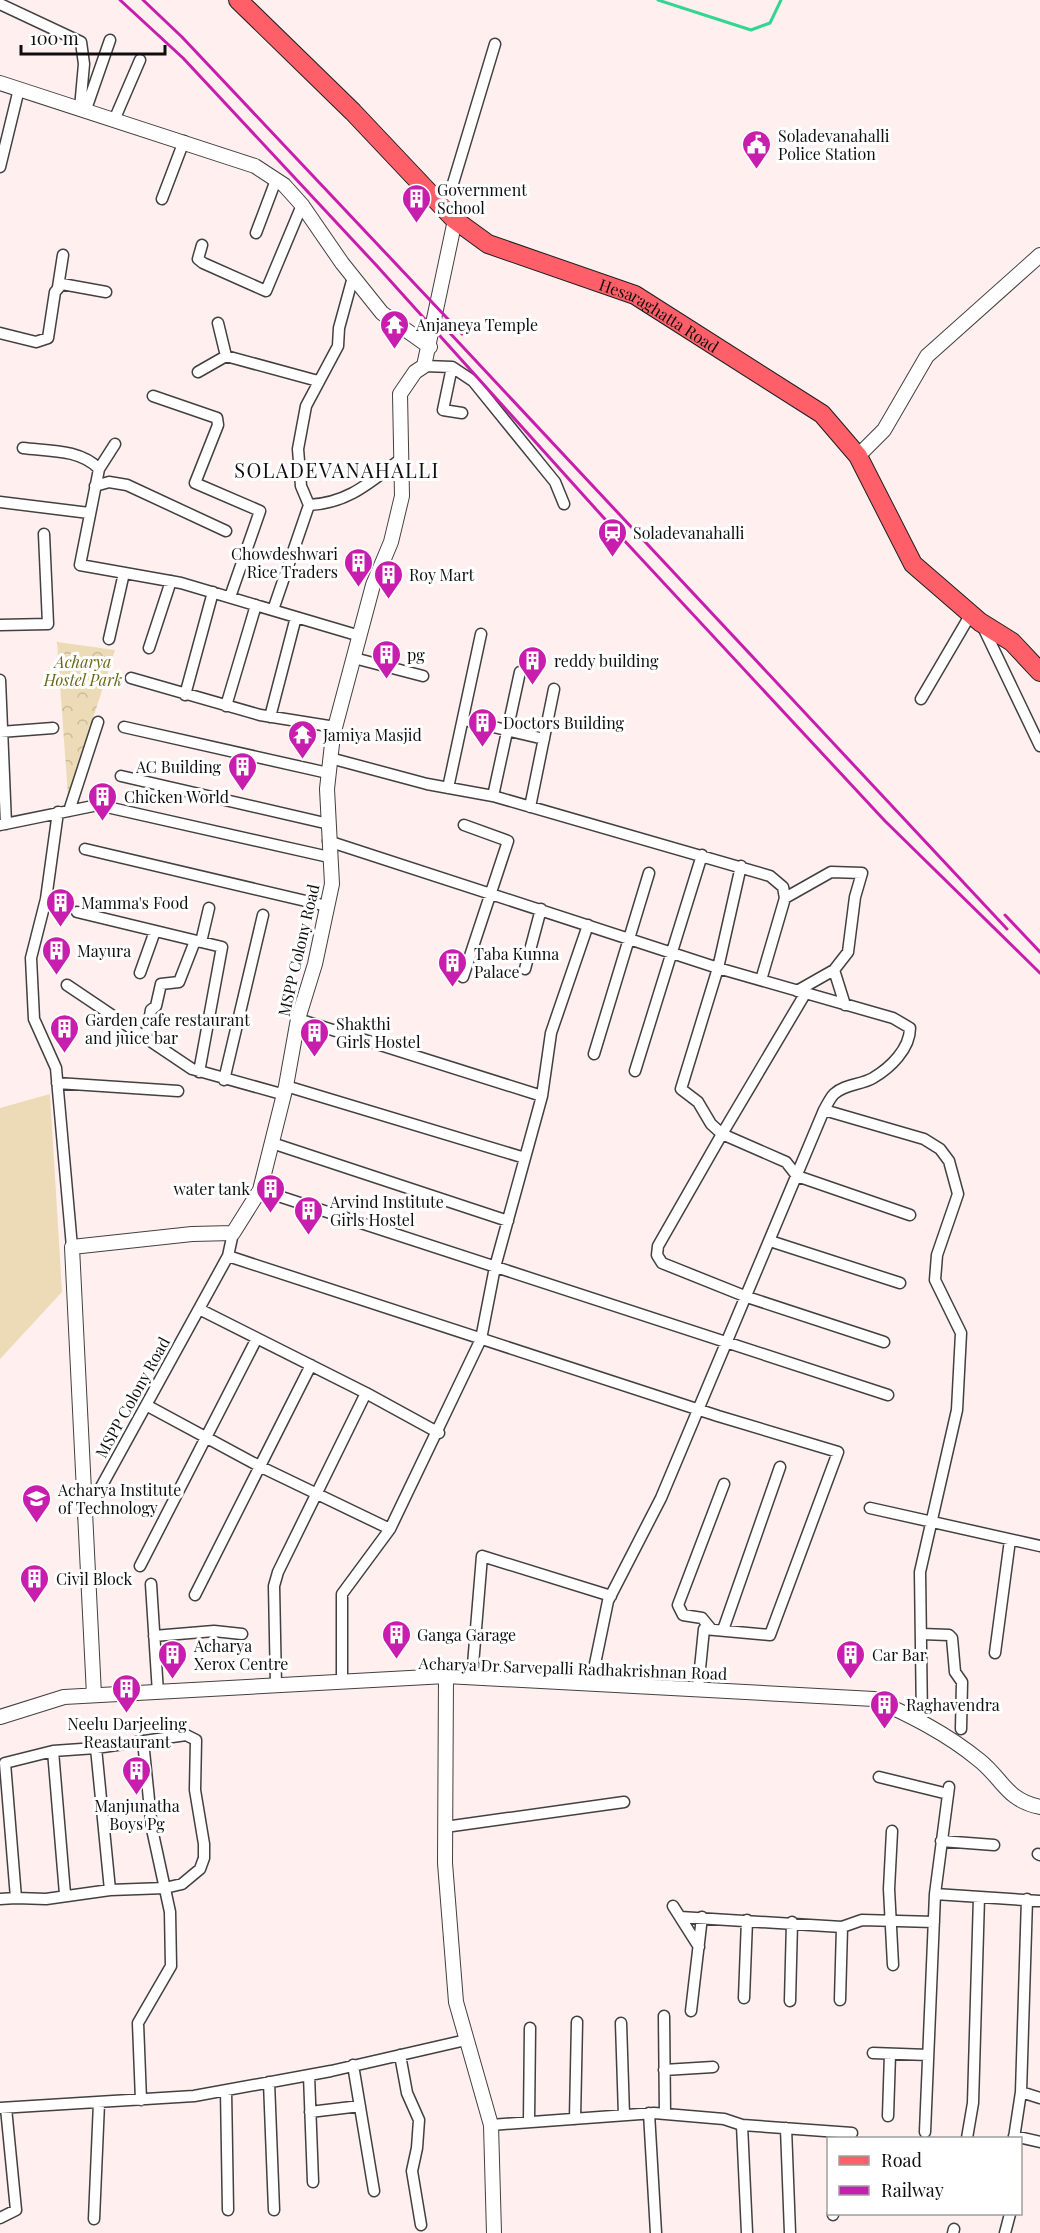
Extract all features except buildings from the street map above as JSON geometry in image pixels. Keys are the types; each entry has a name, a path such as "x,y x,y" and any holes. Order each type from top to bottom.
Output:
{"main road":[{"name":"Hesaraghatta Road","path":"238,0 353,112 450,215 488,244 635,296 822,414 858,456 914,564 976,617 1012,642 1040,672"}],"street":[{"path":"0,4 81,42 84,64 83,108"},
{"path":"83,108 110,40"},
{"path":"450,215 495,44"},
{"path":"115,118 140,60"},
{"path":"0,83 115,118 255,166 276,180 302,205 353,277 382,313 430,347"},
{"path":"0,167 19,88"},
{"path":"162,199 184,141"},
{"path":"256,233 276,180"},
{"path":"202,244 198,259 203,263 266,291 302,205"},
{"name":"MSPP Colony Road","path":"84,1518 228,1256 233,1233 260,1190 286,1091 298,1018 315,964 332,884 328,841 328,773 335,727 373,585 391,542 402,496 400,394 415,372 424,366 430,347 450,215"},
{"path":"0,333 36,342 48,338 63,255"},
{"path":"858,456 884,430 927,356 1040,255"},
{"path":"273,610 309,505 301,486 298,449 306,406 338,346 339,328 353,277"},
{"path":"58,287 68,284 106,292"},
{"path":"218,323 226,356"},
{"path":"198,372 226,356 318,381"},
{"path":"424,366 452,366 473,381 548,472 564,504"},
{"path":"452,366 442,410 462,413"},
{"path":"153,396 217,418 218,423 195,483 260,511 230,597"},
{"path":"115,444 99,469 80,565 171,581 360,636"},
{"path":"22,448 76,455 91,460 99,469"},
{"path":"309,505 330,504 346,499 400,459"},
{"path":"95,486 109,482 128,484 226,531"},
{"path":"0,502 89,513"},
{"path":"0,625 48,624 44,534"},
{"path":"109,639 124,573"},
{"path":"149,648 171,581"},
{"path":"185,695 213,592"},
{"path":"225,706 256,605"},
{"path":"270,717 296,617"},
{"path":"921,699 976,617 1040,746"},
{"path":"448,788 481,634"},
{"path":"354,658 423,676"},
{"path":"493,796 519,672"},
{"path":"131,678 270,717 335,727"},
{"path":"0,680 3,825 98,805 329,857"},
{"path":"530,807 554,689"},
{"path":"464,720 544,739"},
{"path":"94,1695 72,1247 56,1068 34,1019 32,958 64,812 98,722"},
{"path":"124,727 328,773"},
{"path":"1,732 53,728"},
{"path":"330,758 448,788 493,796 771,876 783,886 785,897 761,980"},
{"path":"121,776 329,824"},
{"path":"463,977 507,841 464,825"},
{"path":"328,841 491,892 718,968 893,1018 907,1024 910,1028 908,1044 872,1078 841,1089 832,1095 824,1110 661,1498 611,1596 591,1683"},
{"path":"85,849 327,906"},
{"path":"635,1071 702,855"},
{"path":"741,866 718,968 681,1089 698,1102 711,1124 722,1134 786,1162 797,1176 910,1215"},
{"path":"785,897 831,872 862,873 855,897 848,952 834,970 801,993 658,1246 657,1256 662,1263 747,1297 884,1342"},
{"path":"594,1054 649,873"},
{"path":"146,1038 151,1010 156,1006 161,984 179,982 198,941 209,908"},
{"path":"525,969 541,909"},
{"path":"77,912 222,947 200,1072"},
{"path":"224,1080 263,915"},
{"path":"342,1682 342,1594 390,1528 439,1433 482,1339 495,1267 542,1096 551,1033 588,925"},
{"path":"140,973 155,931"},
{"path":"834,970 845,1005"},
{"path":"67,985 200,1072 224,1080 286,1091 525,1158"},
{"path":"298,1018 542,1096"},
{"path":"57,1083 178,1091"},
{"path":"824,1110 924,1139 940,1149 950,1161 958,1194 937,1254 935,1280 960,1333 957,1410 920,1572 922,1721"},
{"path":"272,1143 508,1221"},
{"path":"260,1190 888,1395"},
{"path":"72,1247 192,1234 233,1233"},
{"path":"770,1241 900,1283"},
{"path":"228,1256 698,1410 838,1452 771,1635 704,1629 698,1689"},
{"path":"199,1309 256,1340 366,1393 439,1433"},
{"path":"140,1566 256,1340"},
{"path":"195,1595 311,1365"},
{"path":"276,1686 274,1586 366,1393"},
{"path":"146,1406 259,1466 390,1528"},
{"path":"717,1630 780,1467"},
{"path":"717,1630 702,1618 682,1615 678,1605 724,1484"},
{"path":"870,1508 1040,1546"},
{"path":"995,1653 1010,1540"},
{"path":"472,1677 482,1556 611,1596"},
{"path":"151,1584 158,1693"},
{"path":"154,1636 214,1631 242,1634"},
{"path":"921,1634 948,1635 952,1638 955,1672 962,1682 962,1729"},
{"path":"446,1676 445,1827 456,2002 491,2126 494,2233"},
{"name":"Acharya Dr Sarvepalli Radhakrishnan Road","path":"0,1717 64,1697 446,1676 874,1698 922,1721 981,1761 1007,1792 1026,1804 1040,1807"},
{"path":"0,1899 46,1899 65,1894 165,1888 182,1884 200,1869 204,1858 201,1816 195,1790 196,1740 186,1735 96,1748 53,1751 5,1763 16,1898"},
{"path":"141,2100 138,2023 171,1966 170,1912 152,1829 143,1741"},
{"path":"96,1748 110,1890"},
{"path":"53,1751 65,1894"},
{"path":"879,1777 948,1791 935,1894 926,2132"},
{"path":"445,1827 624,1802"},
{"path":"892,1831 889,1889 893,1965"},
{"path":"941,1841 994,1845"},
{"path":"935,1894 1040,1901"},
{"path":"967,2137 973,2103 979,1897"},
{"path":"1014,2137 1021,2092 1027,1899"},
{"path":"673,1906 699,1947"},
{"path":"680,1917 792,1922 842,1927 862,1920 934,1922"},
{"path":"691,2010 702,1917"},
{"path":"744,1998 747,1920"},
{"path":"790,2001 792,1922"},
{"path":"840,2000 842,1927"},
{"path":"664,2016 665,2114"},
{"path":"575,2120 577,2022"},
{"path":"621,2023 624,2115"},
{"path":"530,2028 530,2121"},
{"path":"0,2218 16,2210 3,2108 194,2096 309,2075 466,2040"},
{"path":"873,2053 928,2055"},
{"path":"888,2116 890,2054"},
{"path":"400,2055 407,2093 419,2120 417,2148 412,2171 422,2225"},
{"path":"353,2065 374,2191"},
{"path":"664,2070 713,2067"},
{"path":"309,2075 314,2182"},
{"path":"268,2082 274,2210"},
{"path":"226,2090 228,2210"},
{"path":"1021,2092 1040,2098"},
{"path":"94,2219 99,2103"},
{"path":"310,2112 360,2106"},
{"path":"491,2126 649,2113 724,2119 742,2125 786,2128 830,2135 852,2133"},
{"path":"649,2113 656,2233"},
{"path":"742,2125 747,2233"},
{"path":"786,2128 790,2233"},
{"path":"1022,2139 1040,2142"},
{"path":"1005,2233 1010,2215"}],"green space":[{"name":"Acharya Hostel Park","path":"57,642 115,650 68,796"},
{"path":"50,1094 62,1292 0,1359 0,1108"}],"waterway":[{"path":"658,0 751,30 770,23 781,0"}],"railway":[{"path":"120,0 183,58 377,266 621,537 885,821 1040,973"},
{"path":"143,0 182,37 462,334"},
{"path":"448,331 1007,929"},
{"path":"1005,915 1040,952"}],"place":[{"name":"Soladevanahalli Police Station","path":"757,170"},
{"name":"Government School","path":"416,224"},
{"name":"Anjaneya Temple","path":"395,350"},
{"name":"Soladevanahalli","path":"612,558"},
{"name":"Chowdeshwari Rice Traders","path":"359,588"},
{"name":"Roy Mart","path":"388,600"},
{"name":"pg","path":"386,680"},
{"name":"reddy building","path":"533,686"},
{"name":"Doctors Building","path":"482,748"},
{"name":"Jamiya Masjid","path":"302,760"},
{"name":"AC Building","path":"242,792"},
{"name":"Chicken World","path":"103,822"},
{"name":"Mamma's Food","path":"60,928"},
{"name":"Mayura","path":"56,976"},
{"name":"Taba Kunna Palace","path":"453,988"},
{"name":"Garden cafe restaurant and juice bar","path":"64,1054"},
{"name":"Shakthi Girls Hostel","path":"315,1058"},
{"name":"water tank","path":"271,1214"},
{"name":"Arvind Institute Girls Hostel","path":"309,1236"},
{"name":"Acharya Institute of Technology","path":"37,1524"},
{"name":"Civil Block","path":"35,1604"},
{"name":"Ganga Garage","path":"396,1660"},
{"name":"Acharya Xerox Centre","path":"173,1680"},
{"name":"Car Bar","path":"851,1680"},
{"name":"Neelu Darjeeling Reastaurant","path":"127,1714"},
{"name":"Raghavendra","path":"885,1730"},
{"name":"Manjunatha Boys Pg","path":"137,1796"}],"district":[{"name":"SOLADEVANAHALLI","path":"337,469"}]}
